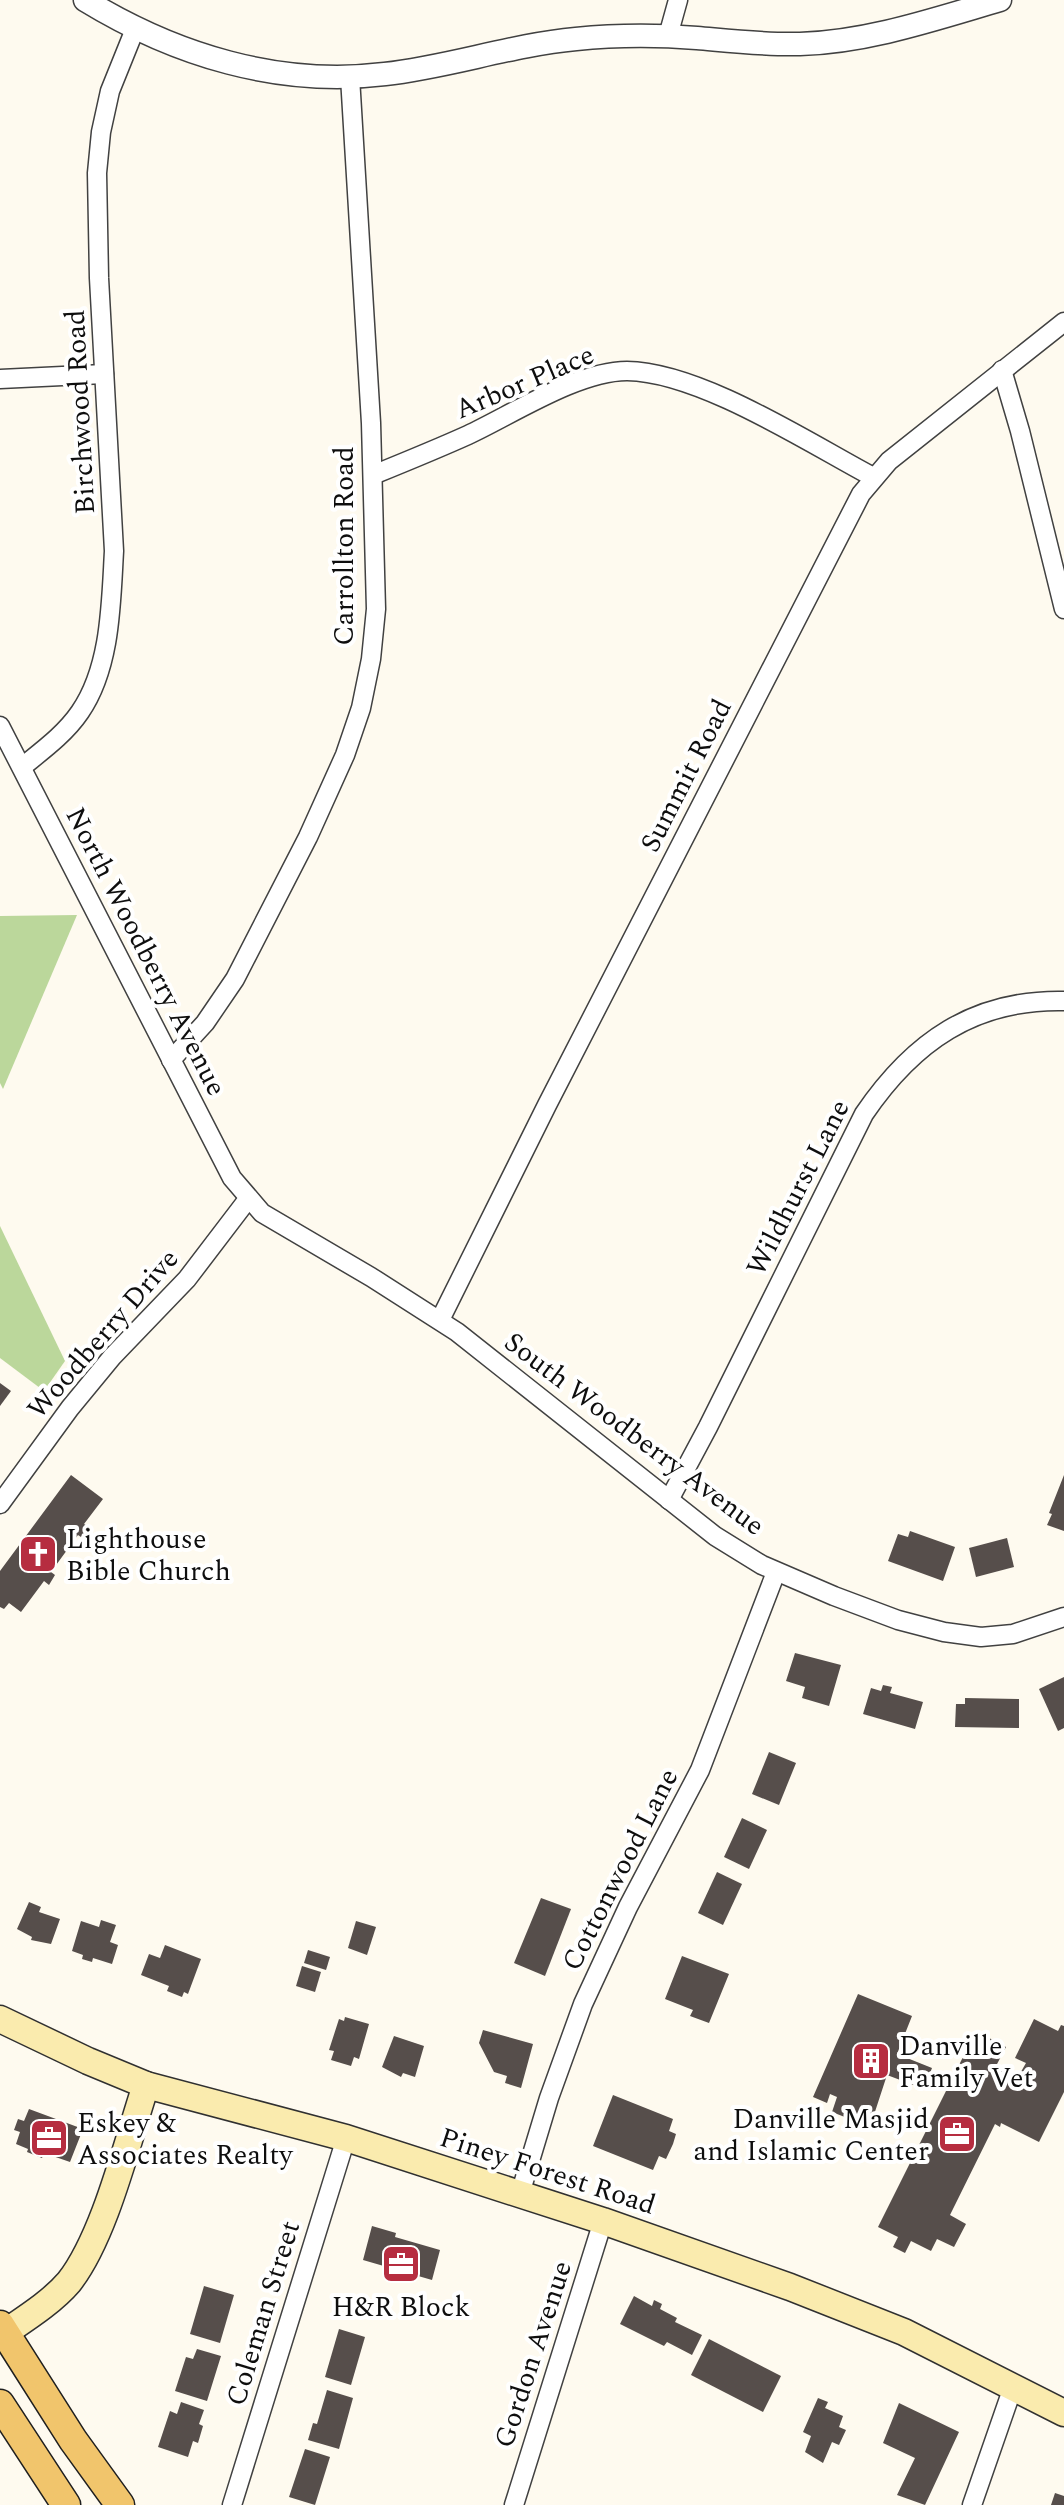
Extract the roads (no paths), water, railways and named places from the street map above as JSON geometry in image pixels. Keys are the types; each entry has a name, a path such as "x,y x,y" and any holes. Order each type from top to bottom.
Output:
{"main road":[{"name":"Piney Forest Road","path":"0,2019 146,2085 346,2138 603,2221 790,2287 904,2332 1064,2413"},
{"path":"120,2505 73,2440 2,2331 55,2295 82,2263 109,2196 146,2085"},
{"path":"0,2404 66,2505"}],"street":[{"path":"85,0 135,29 191,52 233,65 320,77 386,74 562,41 668,36 749,44 838,40 898,29 1000,0"},
{"path":"668,36 678,0"},
{"name":"Birchwood Road","path":"22,767 63,733 80,711 94,687 102,660 114,551 97,173 101,132 110,91 135,29"},
{"name":"Carrollton Road","path":"171,1060 205,1023 235,979 308,837 345,755 371,659 376,609 373,475 350,77"},
{"name":"Summit Road","path":"440,1320 861,494 889,461 1064,322"},
{"path":"1002,370 1064,609"},
{"name":"Arbor Place","path":"373,475 469,434 556,391 600,375 624,371 649,373 692,385 727,400 873,477"},
{"path":"0,379 104,374"},
{"name":"North Woodberry Avenue","path":"0,726 232,1178 248,1199"},
{"name":"Wildhurst Lane","path":"669,1500 716,1413 864,1114 884,1085 908,1059 940,1034 969,1018 1026,1003 1064,1001"},
{"name":"South Woodberry Avenue","path":"248,1199 262,1213 440,1320 715,1536 776,1572 898,1620 944,1632 981,1637 1013,1634 1064,1617"},
{"name":"Woodberry Drive","path":"0,1504 70,1408 112,1357 187,1279 248,1199"},
{"name":"Cottonwood Lane","path":"520,2194 549,2098 583,2004 628,1907 700,1770 776,1572"},
{"name":"Coleman Street","path":"232,2505 346,2138"},
{"name":"Gordon Avenue","path":"514,2505 603,2221"},
{"path":"972,2505 1013,2387"}],"place":[{"name":"Lighthouse Bible Church","path":"38,1554"},
{"name":"Danville Family Vet","path":"871,2061"},
{"name":"Danville Masjid and Islamic Center","path":"957,2134"},
{"name":"Eskey & Associates Realty","path":"49,2138"},
{"name":"H&R Block","path":"401,2264"}]}
